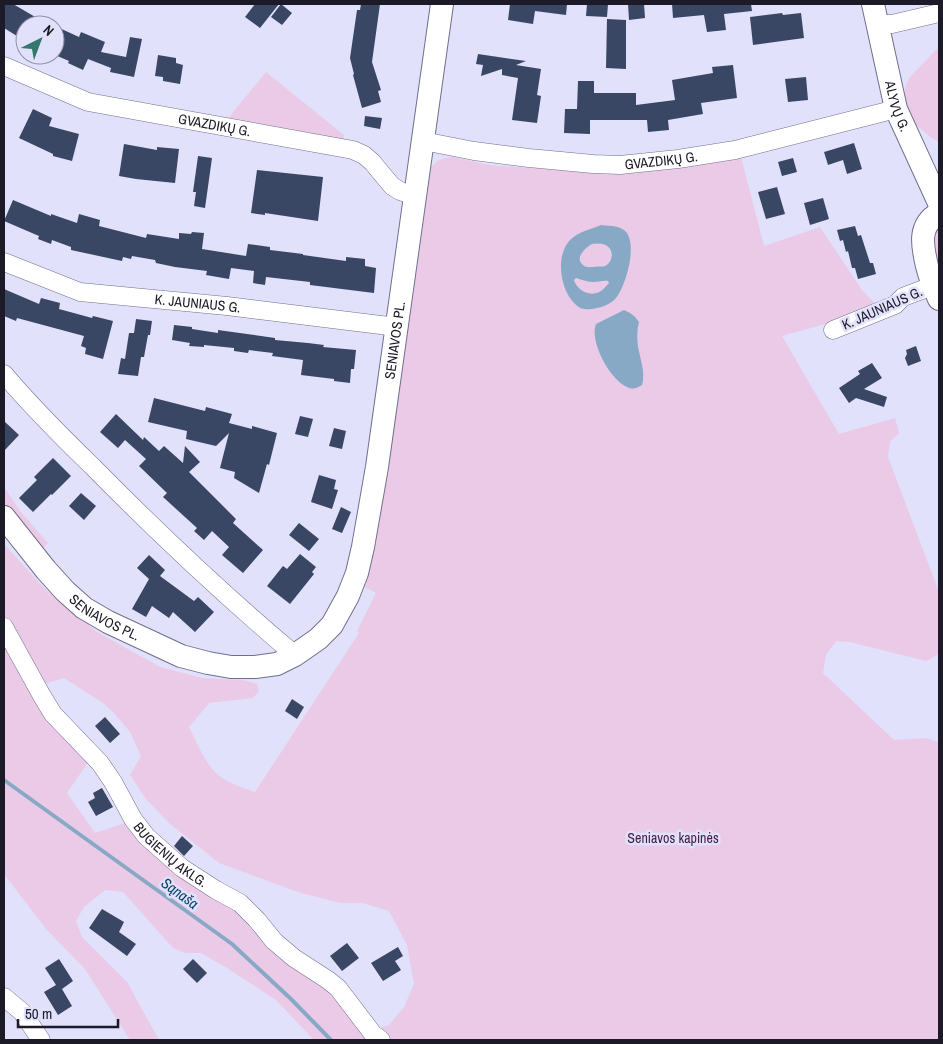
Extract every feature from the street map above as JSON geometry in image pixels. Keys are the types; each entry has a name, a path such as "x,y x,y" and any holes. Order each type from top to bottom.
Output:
{"main road":[{"name":"SENIAVOS PL.","path":"4,517 46,570 84,608 108,622 181,656 231,667 255,668 277,664 296,656 332,625 348,596 357,573 363,547 377,467 442,4"},
{"name":"ALYVŲ G.","path":"875,14 896,109 939,203"},
{"path":"936,293 923,248 923,236 928,222 939,213"}],"street":[{"path":"875,14 892,24 939,13"},
{"name":"GVAZDIKŲ G.","path":"4,66 88,102 353,150 372,162 392,186 415,196"},
{"name":"GVAZDIKŲ G.","path":"423,141 474,151 529,158 620,165 678,159 735,150 896,109"},
{"name":"K. JAUNIAUS G.","path":"4,262 80,292 227,306 397,327"},
{"name":"K. JAUNIAUS G.","path":"833,330 895,305 903,297 936,293"},
{"path":"4,374 26,399 141,516 243,612 296,656"},
{"name":"BUGIENIŲ AKLG.","path":"4,627 53,714 100,763 113,782 133,819 146,836 182,868 240,903 257,920 274,942 338,988 373,1034 381,1040"},
{"path":"4,996 22,1012 41,1040"}],"green space":[{"path":"939,47 939,142 930,137 911,120 904,95 906,84 911,76"},
{"path":"266,72 344,135 343,141 225,122"},
{"name":"Seniavos kapinės","path":"453,157 489,165 592,172 741,157 764,246 820,227 862,290 880,309 782,336 839,434 895,418 899,433 890,442 888,457 939,592 939,654 926,661 850,642 836,641 826,655 823,673 894,740 926,738 939,744 939,1040 314,1040 276,1000 201,953 185,953 173,948 123,892 105,890 84,907 76,921 82,937 127,982 159,1040 130,1040 85,969 46,929 4,874 4,544 44,588 97,632 160,667 202,678 243,680 257,684 259,691 253,698 209,703 189,727 205,758 220,777 255,792 359,633 357,631 376,593 365,587 379,515 426,174 437,162","holes":["601,225 615,226 631,248 628,269 621,289 576,305 563,283 561,266 564,250 583,232","619,312 639,322 638,344 644,379 596,324","64,678 103,703 114,713 130,732 141,756 130,775 146,799 169,823 219,863 301,893 341,903 363,903 389,911 407,945 414,984 404,1007 389,1025 380,1028 240,907 125,823 95,833 67,793 89,761 44,684"]},
{"path":"939,223 939,278 932,242 935,229"},
{"path":"592,244 604,245 610,250 610,261 606,265 586,267 581,263 582,253 586,247"},
{"path":"576,278 592,282 608,281 609,283 600,292 593,294 582,291 574,280"},
{"path":"4,487 20,511 48,543 42,549 4,506"}],"water":[{"path":"601,225 619,227 624,230 630,244 629,264 624,284 616,298 611,303 602,307 585,309 575,304 566,290 561,273 562,255 565,247 573,237","holes":["592,244 604,244 611,250 611,259 608,264 594,267 584,266 580,256","576,278 592,282 608,281 609,283 600,292 593,294 582,291 574,280"]},
{"path":"624,310 633,315 639,322 637,340 643,380 642,385 635,388 627,387 614,377 602,359 596,340 596,324"}],"building":[{"path":"4,4 13,4 32,15 15,15 15,35 4,28"},
{"path":"255,4 279,4 260,28 245,17"},
{"path":"281,4 292,13 282,25 271,17"},
{"path":"361,4 380,4 372,62 381,90 378,91 381,102 362,108 350,58 357,10 360,10"},
{"path":"510,4 567,4 566,15 535,11 533,24 508,20"},
{"path":"587,4 608,4 607,17 586,16"},
{"path":"628,4 644,4 645,18 629,20"},
{"path":"672,4 751,4 752,11 724,14 726,30 707,32 704,15 673,18"},
{"path":"782,13 783,15 801,13 804,38 753,45 750,17"},
{"path":"607,19 626,20 626,69 606,68"},
{"path":"65,31 79,37 81,32 105,42 101,52 126,57 130,37 142,39 134,77 110,72 111,68 88,59 83,70 68,63 69,61 65,59"},
{"path":"478,54 526,61 516,65 541,69 537,95 541,96 537,123 512,120 518,78 502,75 502,69 481,76 483,65 476,64"},
{"path":"158,55 176,58 176,63 183,65 180,84 163,81 163,77 155,76"},
{"path":"733,65 737,98 701,103 703,114 668,120 669,130 648,132 647,120 590,120 590,134 564,133 565,109 577,109 578,81 594,81 594,93 636,93 636,105 675,100 672,80 713,73 712,67"},
{"path":"806,77 808,100 788,102 785,79"},
{"path":"33,109 52,118 49,126 79,134 72,161 53,156 53,154 19,138"},
{"path":"365,116 382,118 380,129 364,126"},
{"path":"854,143 862,169 847,174 843,160 828,165 824,152"},
{"path":"124,144 157,150 157,147 179,149 175,183 119,176"},
{"path":"198,156 212,158 205,208 194,206 196,192 193,192"},
{"path":"793,158 797,172 782,176 778,162"},
{"path":"257,170 323,177 318,221 265,213 265,215 251,213"},
{"path":"777,187 785,214 766,219 758,192"},
{"path":"823,198 829,219 810,225 804,203"},
{"path":"13,200 51,216 51,214 77,223 79,214 100,220 99,226 146,238 147,234 179,239 179,233 204,233 202,249 246,256 248,244 270,247 270,250 346,261 346,257 365,259 365,266 376,268 374,293 310,285 310,282 266,277 265,285 253,283 254,271 231,268 229,279 206,275 207,271 156,263 155,260 132,256 131,259 123,257 122,261 71,250 71,247 52,240 51,244 38,239 39,236 4,221"},
{"path":"855,226 858,236 861,235 870,263 873,263 876,274 858,279 855,268 852,268 848,251 846,252 843,240 840,241 837,230"},
{"path":"4,289 39,304 41,298 60,303 59,309 92,318 93,316 113,321 103,359 85,354 86,348 81,346 84,336 17,318 16,321 4,316"},
{"path":"136,319 152,321 144,357 141,357 138,376 118,374 121,358 125,359 129,333 134,333"},
{"path":"174,325 218,333 218,330 275,338 275,340 324,345 323,347 356,350 354,369 351,369 350,383 301,375 303,360 272,356 273,353 249,350 248,353 234,351 234,348 204,345 204,347 189,346 190,343 172,340"},
{"path":"916,346 921,361 908,366 905,358 906,350"},
{"path":"872,363 882,378 864,389 887,397 884,407 856,398 849,403 839,388 860,374 858,371"},
{"path":"154,398 205,411 206,407 232,414 229,423 252,429 252,426 277,433 269,465 267,464 259,493 234,478 235,472 220,468 229,433 216,446 186,439 187,431 148,422"},
{"path":"116,414 143,440 144,437 159,451 164,446 183,463 185,446 200,462 189,472 236,519 233,523 263,550 243,573 222,555 229,547 212,531 204,540 194,531 197,528 163,497 167,493 139,466 146,459 125,440 118,448 100,432"},
{"path":"300,416 313,419 308,437 295,434"},
{"path":"4,421 19,435 4,451"},
{"path":"334,428 346,431 342,449 329,446"},
{"path":"53,458 71,476 33,512 19,498 37,480 34,477"},
{"path":"319,475 336,480 334,489 338,490 332,509 311,502"},
{"path":"81,493 96,506 84,520 69,506"},
{"path":"341,507 351,512 342,533 332,529"},
{"path":"299,523 319,539 309,551 289,535"},
{"path":"300,554 316,567 312,572 314,574 290,604 267,586 283,566 287,569"},
{"path":"149,555 165,570 160,576 194,601 198,597 214,612 195,632 173,612 169,618 152,606 146,617 132,609 149,579 137,568"},
{"path":"292,699 304,707 297,719 285,711"},
{"path":"105,717 120,734 110,743 95,726"},
{"path":"102,788 113,807 96,816 88,802 95,798 93,793"},
{"path":"182,836 193,846 184,856 174,846"},
{"path":"102,909 124,922 119,932 136,944 127,956 89,928"},
{"path":"347,943 359,958 342,971 330,956"},
{"path":"398,947 403,956 395,961 401,970 383,981 371,963"},
{"path":"59,959 73,981 62,989 72,1006 58,1015 44,992 56,985 45,968"},
{"path":"193,959 207,973 197,983 183,969"}],"waterway":[{"name":"Sąnaša","path":"4,780 232,944 291,999 331,1040"}]}
